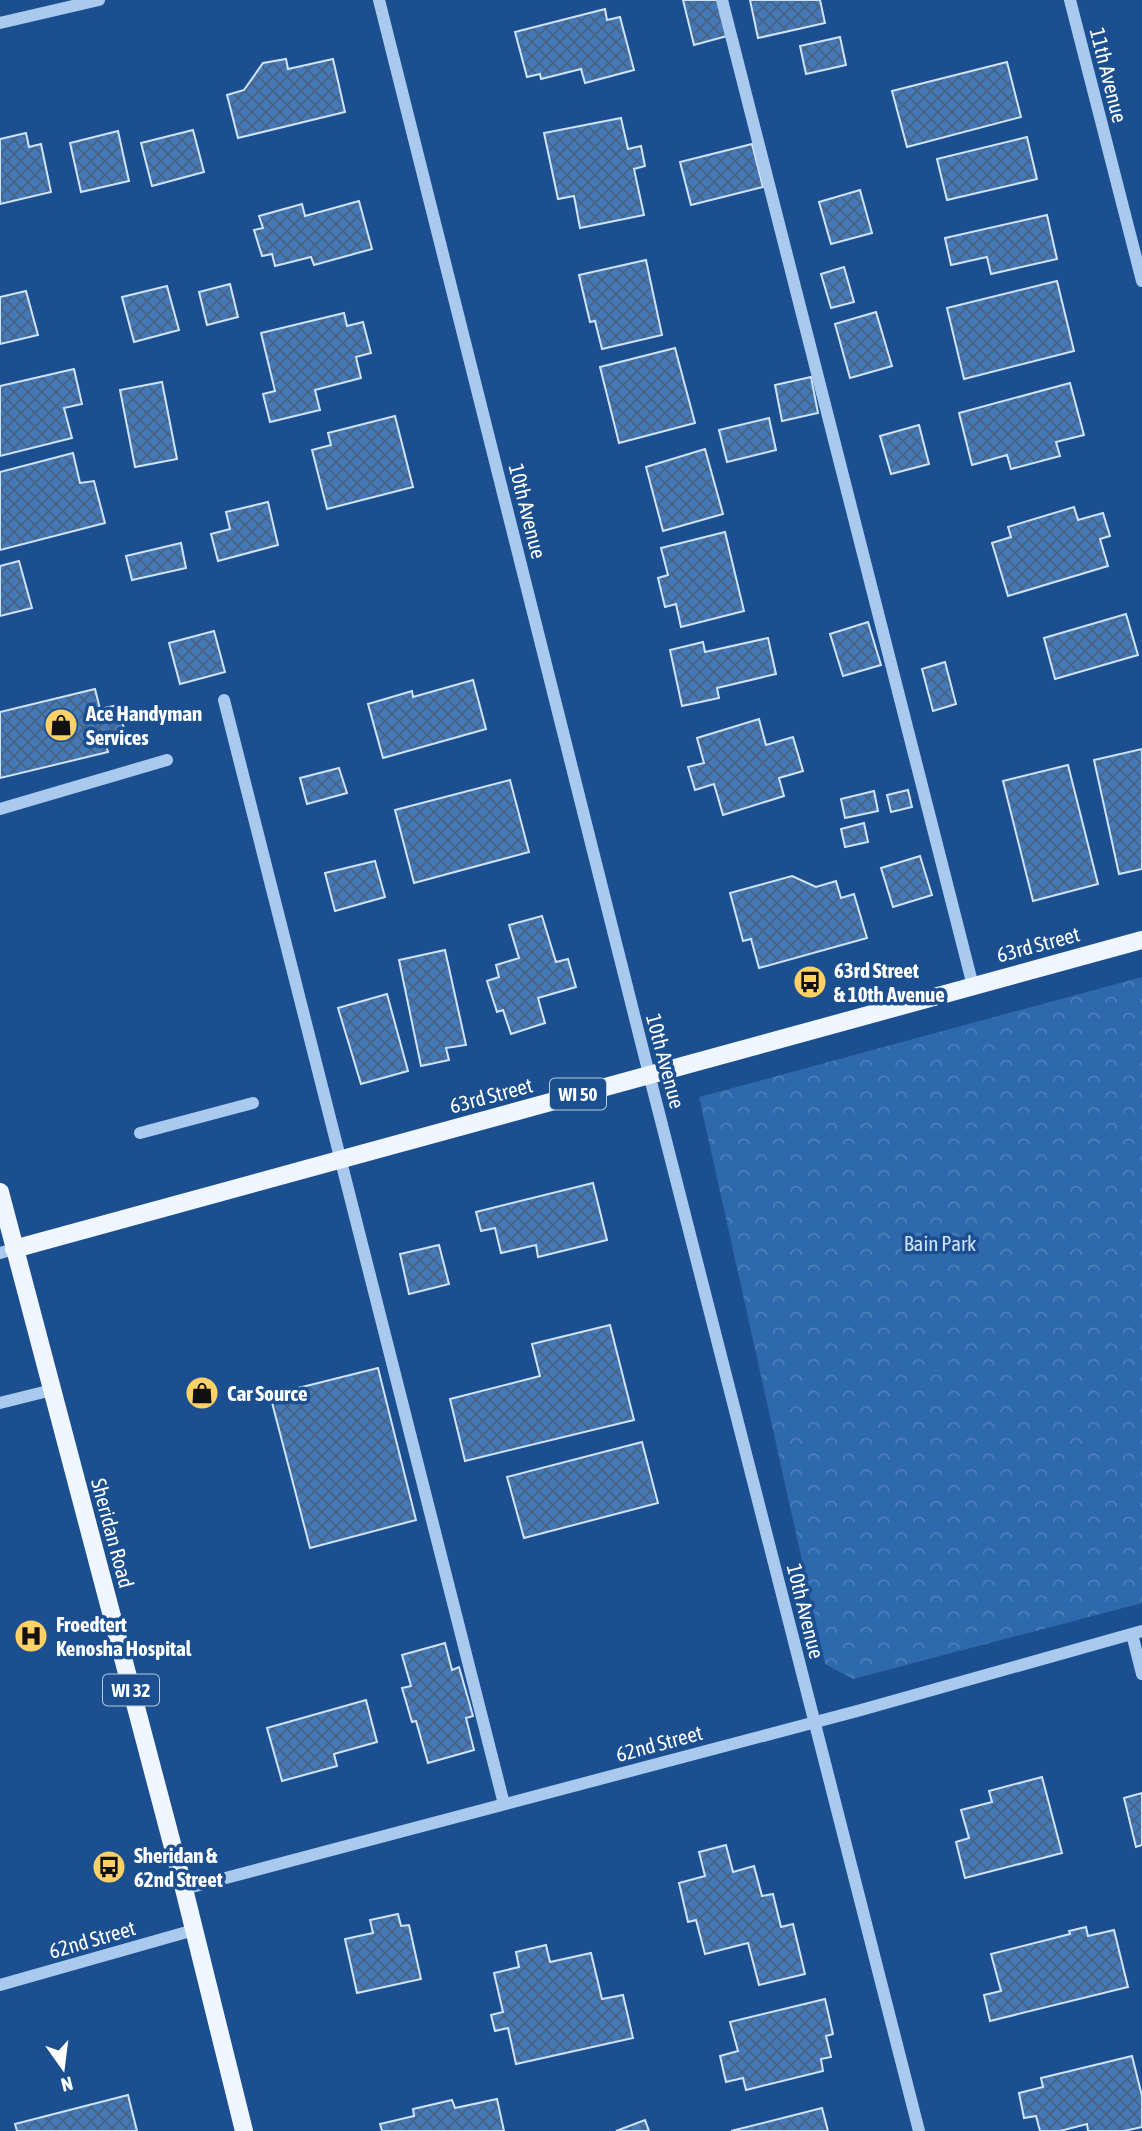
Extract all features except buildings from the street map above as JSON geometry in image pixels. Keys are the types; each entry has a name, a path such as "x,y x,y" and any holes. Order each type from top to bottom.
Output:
{"main road":[{"name":"63rd Street","path":"7,1251 1142,940"},
{"name":"Sheridan Road","path":"0,1192 7,1251 52,1390 184,1889 244,2131"}],"street":[{"path":"0,23 99,0"},
{"name":"10th Avenue","path":"379,0 919,2131"},
{"path":"722,0 973,986"},
{"name":"11th Avenue","path":"1070,0 1142,281"},
{"path":"224,700 504,1804"},
{"path":"0,809 167,760"},
{"path":"139,1133 253,1103"},
{"path":"0,1403 52,1390"},
{"path":"1137,1632 1142,1674"},
{"name":"62nd Street","path":"184,1889 815,1722 1137,1632"},
{"name":"62nd Street","path":"0,1985 194,1930"}],"green space":[{"name":"Bain Park","path":"1142,977 1142,1603 853,1679 825,1664 699,1097"}],"place":[{"name":"Ace Handyman Services","path":"61,725"},
{"name":"63rd Street & 10th Avenue","path":"810,982"},
{"name":"Car Source","path":"202,1393"},
{"name":"Froedtert Kenosha Hospital","path":"31,1636"},
{"name":"Sheridan & 62nd Street","path":"109,1867"}]}
